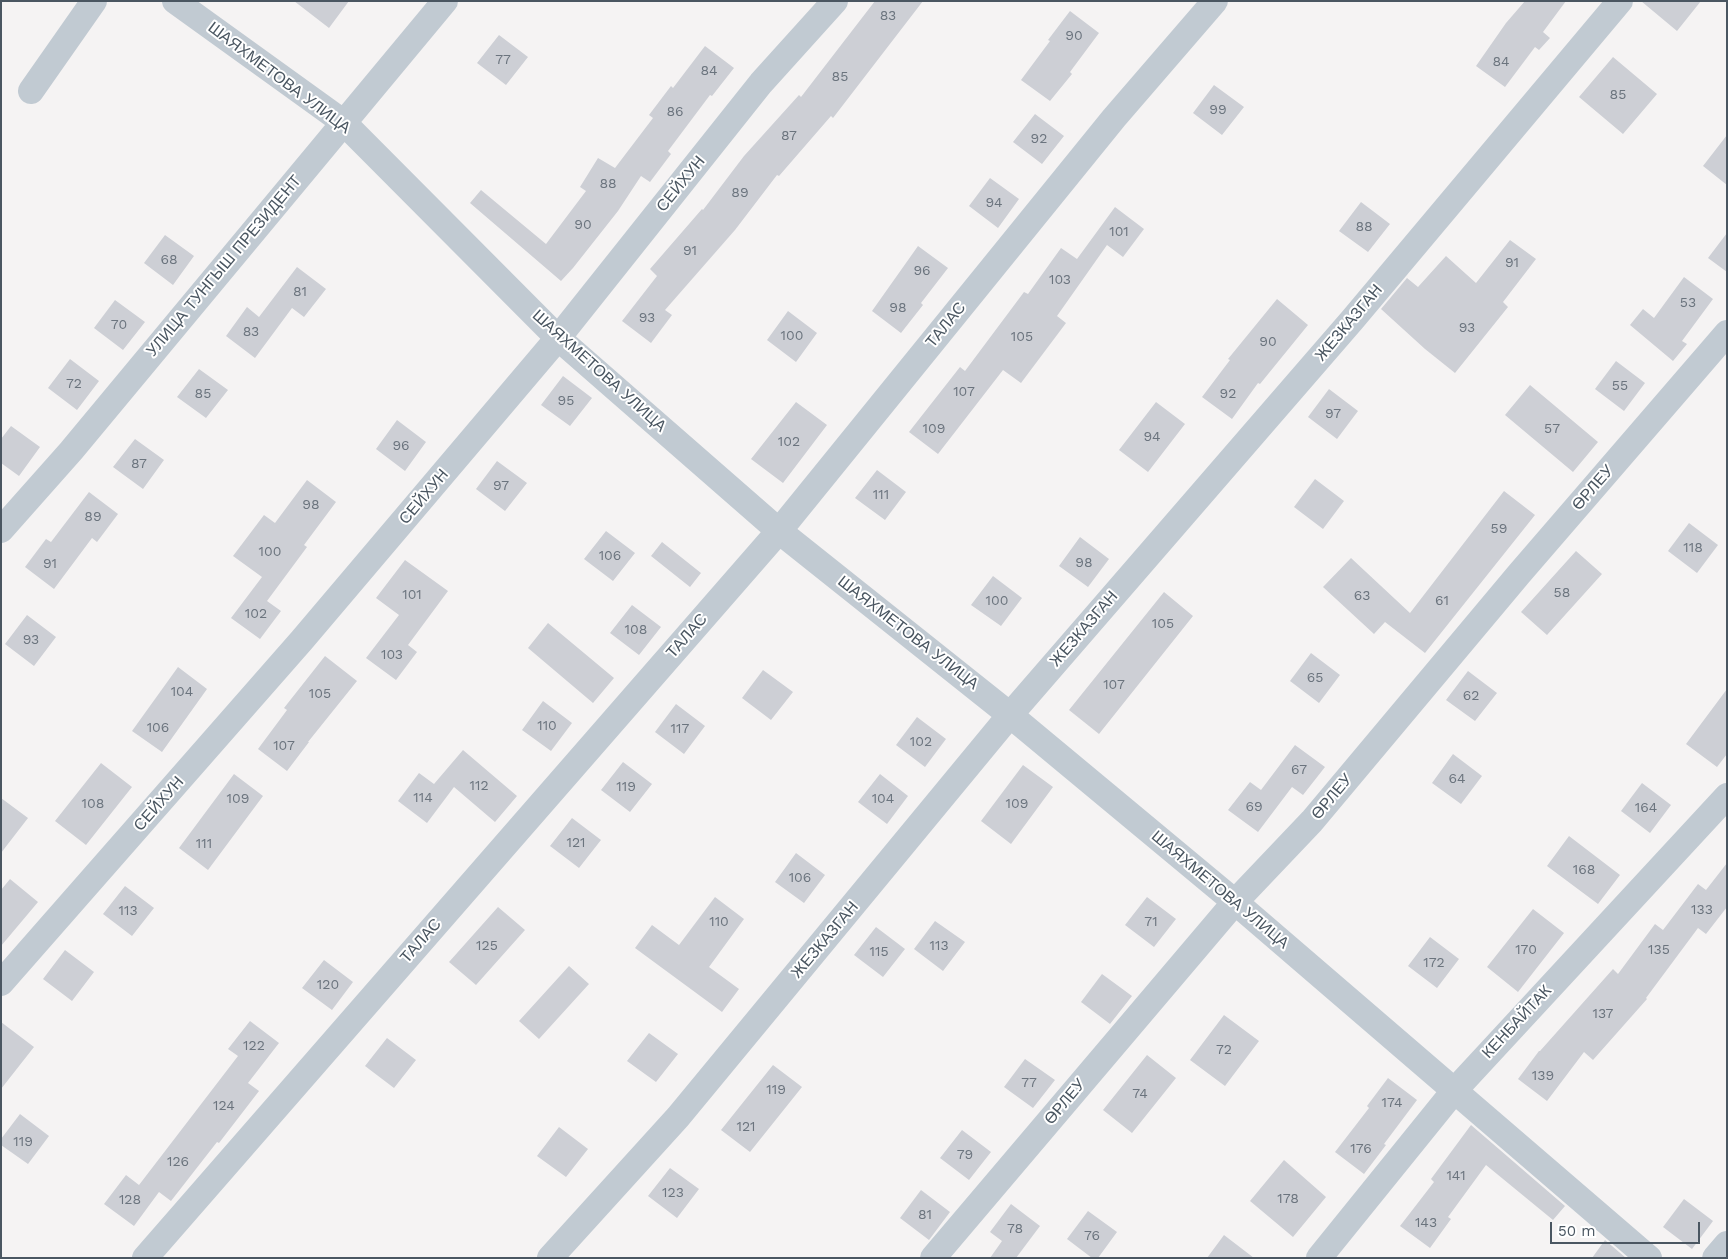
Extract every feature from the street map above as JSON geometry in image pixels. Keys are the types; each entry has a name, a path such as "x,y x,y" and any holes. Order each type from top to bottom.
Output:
{"street":[{"path":"30,91 94,1"},
{"name":"ШАЯХМЕТОВА УЛИЦА","path":"175,1 343,122 558,338 779,531 1010,714 1235,902 1648,1258"},
{"name":"УЛИЦА ТУНГЫШ ПРЕЗИДЕНТ","path":"1,530 71,451 445,1"},
{"name":"СЕЙХУН","path":"1,983 302,640 558,338 761,83 835,1"},
{"name":"ТАЛАС","path":"145,1258 779,531 1114,118 1215,1"},
{"name":"ЖЕЗКАЗГАН","path":"550,1258 678,1117 1010,714 1347,326 1620,1"},
{"name":"ӨРЛЕУ","path":"933,1258 1235,902 1312,821 1519,574 1727,333"},
{"name":"КЕНБАЙТАК","path":"1319,1258 1454,1091 1727,796"},
{"path":"1715,1258 1727,1244"}],"building":[{"path":"294,1 349,1 329,28"},
{"path":"875,1 923,1 833,118 831,116 779,176 777,175 735,230 665,310 672,315 651,343 622,321 657,276 650,269 703,210 744,156 799,95 801,97"},
{"path":"1525,1 1566,1 1543,32 1550,38 1539,50 1535,47 1505,87 1476,66 1506,23"},
{"path":"1641,1 1701,1 1677,31"},
{"path":"1070,11 1099,33 1070,72 1072,74 1050,101 1021,80"},
{"path":"499,35 528,57 506,85 477,63"},
{"path":"705,46 734,68 712,96 710,95 668,151 671,154 650,182 641,176 618,211 561,281 470,203 481,190 546,244 586,191 580,187 598,158 615,168 653,118 649,115 671,86 673,88"},
{"path":"1613,57 1657,94 1623,134 1579,97"},
{"path":"1214,85 1244,107 1222,135 1193,113"},
{"path":"1035,114 1064,136 1042,164 1013,142"},
{"path":"1727,135 1727,185 1703,166"},
{"path":"990,178 1019,199 998,228 969,206"},
{"path":"1361,202 1390,224 1368,252 1339,231"},
{"path":"1115,207 1144,229 1123,257 1107,245 1057,316 1066,323 1021,383 1003,370 938,454 909,432 960,367 965,371 1024,292 1028,294 1061,248 1077,259"},
{"path":"1727,233 1727,272 1708,258"},
{"path":"165,235 194,256 173,285 144,263"},
{"path":"1510,240 1536,259 1503,302 1508,307 1455,373 1381,309 1407,278 1418,287 1446,256 1476,283"},
{"path":"918,246 948,268 901,333 872,311"},
{"path":"297,267 326,289 304,317 292,308 255,358 226,336 247,307 259,317"},
{"path":"1684,277 1713,299 1682,341 1687,344 1673,361 1630,325 1643,309 1654,318"},
{"path":"1277,299 1308,325 1260,384 1258,383 1232,419 1202,397 1230,360 1228,359"},
{"path":"115,300 145,322 123,350 94,328"},
{"path":"788,311 817,333 796,362 767,340"},
{"path":"70,359 99,381 77,410 48,388"},
{"path":"1616,361 1645,383 1624,411 1595,389"},
{"path":"199,369 228,390 206,418 177,397"},
{"path":"563,376 592,398 570,426 541,405"},
{"path":"1530,385 1598,442 1573,472 1505,415"},
{"path":"1329,389 1358,411 1337,439 1308,417"},
{"path":"796,402 827,425 783,483 751,459"},
{"path":"1156,402 1185,424 1148,472 1119,450"},
{"path":"397,420 426,442 405,471 376,449"},
{"path":"11,426 40,447 19,476 1,463 1,439"},
{"path":"135,439 164,460 143,489 113,467"},
{"path":"497,461 527,483 505,511 476,489"},
{"path":"877,470 906,492 885,520 855,498"},
{"path":"1315,479 1344,501 1323,529 1294,507"},
{"path":"307,480 336,502 304,545 307,547 267,601 281,611 260,639 231,618 262,577 233,556 264,515 275,523"},
{"path":"1504,491 1535,515 1425,653 1385,622 1374,634 1323,587 1351,558 1410,613"},
{"path":"89,492 118,514 97,542 92,538 54,589 25,567 46,539 51,542"},
{"path":"1689,523 1718,545 1697,573 1668,551"},
{"path":"606,531 635,553 613,581 584,559"},
{"path":"1080,537 1109,559 1088,587 1059,566"},
{"path":"662,542 701,573 690,587 651,556"},
{"path":"1576,551 1602,574 1547,635 1521,612"},
{"path":"405,560 448,591 408,645 417,652 396,680 366,658 399,615 376,598"},
{"path":"993,576 1022,598 1001,626 971,605"},
{"path":"1164,592 1193,616 1099,734 1069,710"},
{"path":"632,605 661,627 639,655 610,633"},
{"path":"27,615 56,637 34,666 5,644"},
{"path":"548,623 614,678 593,703 528,648"},
{"path":"1311,653 1340,675 1319,703 1290,681"},
{"path":"325,656 357,681 287,771 258,749 287,710 284,708"},
{"path":"178,667 207,689 162,752 132,731"},
{"path":"763,670 793,692 771,720 742,698"},
{"path":"1468,671 1497,693 1475,721 1446,700"},
{"path":"1727,689 1727,754 1717,767 1686,744"},
{"path":"543,701 572,723 551,751 522,730"},
{"path":"676,704 705,726 684,754 655,732"},
{"path":"917,717 946,739 925,767 896,745"},
{"path":"1295,745 1325,767 1303,795 1292,787 1258,832 1228,810 1250,782 1261,790"},
{"path":"463,750 517,796 495,822 454,787 427,823 398,801 419,773 434,784"},
{"path":"1453,754 1482,776 1461,804 1432,783"},
{"path":"623,762 652,784 630,812 601,790"},
{"path":"101,763 132,787 86,845 55,821"},
{"path":"1023,765 1053,787 1011,844 981,821"},
{"path":"234,774 263,796 208,870 179,848"},
{"path":"880,774 908,796 887,824 858,802"},
{"path":"1642,783 1671,805 1650,833 1621,811"},
{"path":"1,798 28,818 1,853"},
{"path":"572,818 601,840 579,868 550,846"},
{"path":"1569,836 1620,875 1598,904 1547,866"},
{"path":"796,853 825,875 804,903 775,882"},
{"path":"1727,863 1727,907 1706,934 1698,928 1647,999 1593,1060 1584,1052 1547,1101 1518,1079 1539,1051 1613,969 1618,974 1655,924 1663,930 1698,884 1706,890"},
{"path":"10,879 38,902 1,946 1,890"},
{"path":"125,886 154,908 132,936 103,914"},
{"path":"715,897 744,919 709,967 739,989 722,1012 635,948 652,925 679,945"},
{"path":"1147,897 1176,919 1154,947 1125,925"},
{"path":"498,907 525,930 476,985 449,962"},
{"path":"1533,909 1564,933 1518,992 1487,967"},
{"path":"935,921 965,942 943,971 914,949"},
{"path":"876,927 905,949 883,977 854,955"},
{"path":"1430,937 1459,959 1437,988 1408,966"},
{"path":"65,950 94,972 72,1001 43,979"},
{"path":"324,960 353,982 332,1010 302,988"},
{"path":"569,966 589,984 539,1039 519,1021"},
{"path":"1102,974 1132,996 1110,1024 1081,1002"},
{"path":"1224,1015 1259,1041 1225,1086 1190,1060"},
{"path":"250,1021 279,1043 248,1083 259,1091 171,1201 159,1192 134,1226 104,1204 126,1175 139,1185 238,1056 228,1049"},
{"path":"1,1022 34,1047 1,1089"},
{"path":"649,1033 678,1054 656,1082 627,1061"},
{"path":"387,1038 416,1060 394,1088 365,1066"},
{"path":"1147,1055 1176,1078 1132,1133 1103,1110"},
{"path":"1025,1059 1055,1080 1033,1108 1004,1087"},
{"path":"773,1065 802,1087 750,1152 721,1130"},
{"path":"1388,1078 1417,1100 1364,1174 1335,1152 1369,1108 1367,1106"},
{"path":"20,1114 49,1136 28,1164 1,1145 1,1139"},
{"path":"1471,1125 1565,1206 1553,1220 1486,1165 1448,1217 1451,1219 1430,1248 1400,1226 1434,1182 1431,1179"},
{"path":"559,1127 588,1149 566,1177 537,1156"},
{"path":"962,1130 991,1152 969,1180 940,1158"},
{"path":"1284,1160 1326,1197 1293,1237 1250,1201"},
{"path":"670,1168 699,1189 677,1218 648,1196"},
{"path":"921,1190 950,1212 929,1240 900,1218"},
{"path":"1684,1199 1713,1221 1692,1249 1663,1227"},
{"path":"1011,1204 1040,1226 1016,1258 990,1258 1002,1241 990,1232"},
{"path":"1088,1211 1117,1232 1098,1258 1092,1258 1067,1239"},
{"path":"1224,1235 1254,1258 1207,1258"},
{"path":"1605,1240 1626,1258 1592,1258"}]}
